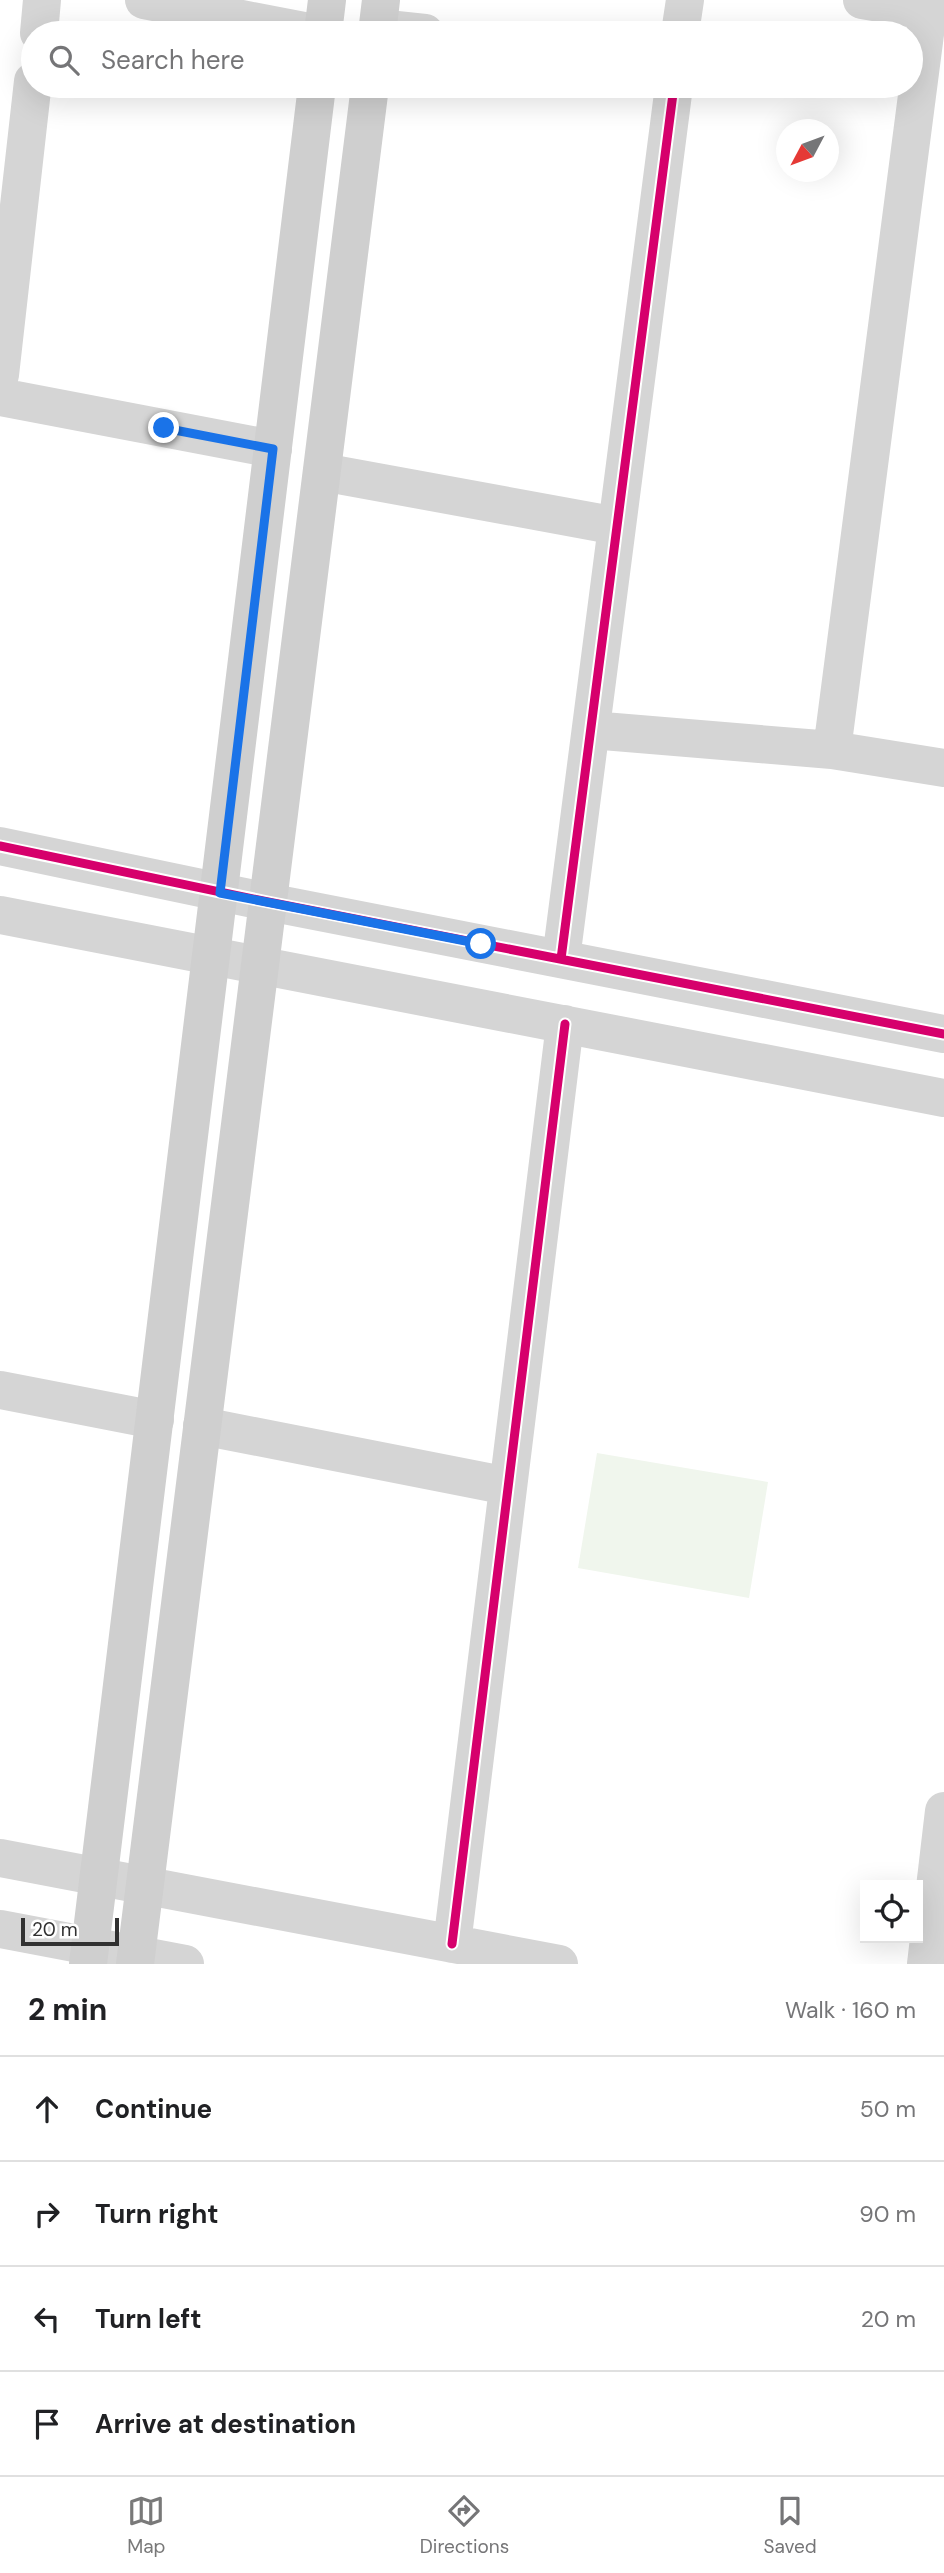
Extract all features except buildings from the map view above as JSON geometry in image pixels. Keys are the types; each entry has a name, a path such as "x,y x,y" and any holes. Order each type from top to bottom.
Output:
{"main road":[{"path":"324,21 327,0"},
{"path":"89,1955 316,98"},
{"path":"136,1959 369,98"}],"street":[{"path":"40,21 42,0"},
{"path":"144,0 252,21"},
{"path":"682,21 685,0"},
{"path":"832,750 936,13 862,0"},
{"path":"0,374 31,98"},
{"path":"561,959 672,98"},
{"path":"0,397 273,449"},
{"path":"322,472 617,526"},
{"path":"591,730 832,750 944,768"},
{"path":"0,846 220,893 944,1034"},
{"path":"0,915 944,1098"},
{"path":"452,1944 565,1024"},
{"path":"0,1390 155,1420"},
{"path":"202,1426 508,1486"},
{"path":"926,1964 944,1811"},
{"path":"0,1857 559,1964"},
{"path":"0,1929 89,1955 185,1964"}],"shaded area":[{"path":"597,1453 768,1482 749,1598 578,1568"}],"cycle path":[{"path":"561,959 672,98"},
{"path":"0,846 268,902 944,1034"},
{"path":"452,1944 565,1024"}],"route":[{"path":"164,428 273,449 220,893 481,944"}]}
